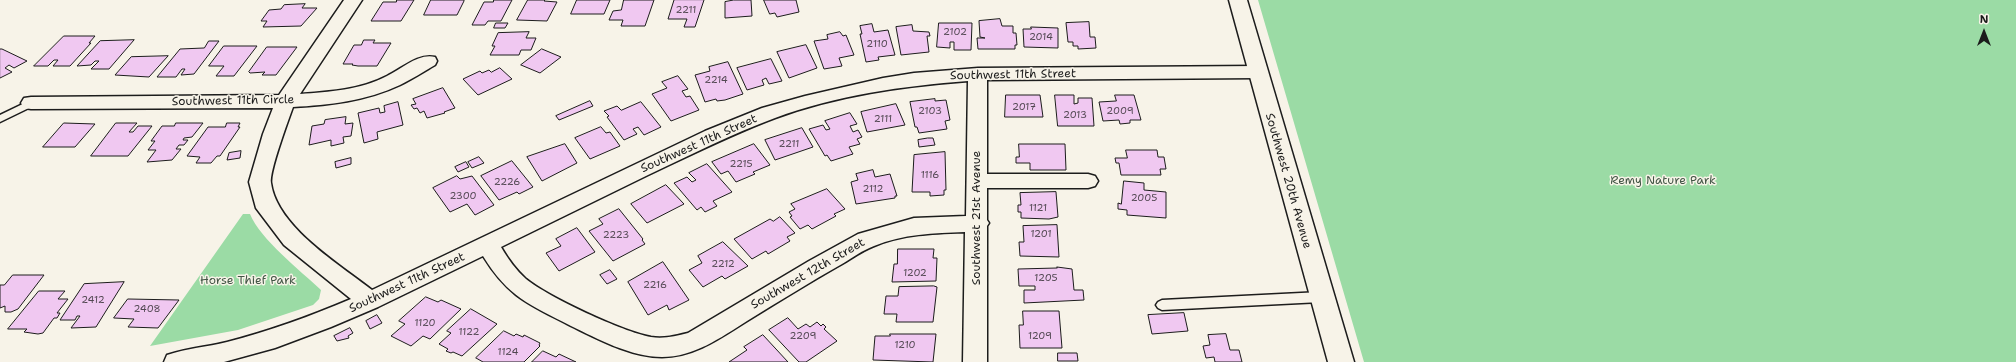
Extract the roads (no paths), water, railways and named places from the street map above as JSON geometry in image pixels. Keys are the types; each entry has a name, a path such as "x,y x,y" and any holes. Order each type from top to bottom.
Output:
{"street":[{"path":"353,0 285,101 273,134 260,182 267,208 292,239 370,301"},
{"name":"Southwest 20th Avenue","path":"1238,0 1341,362"},
{"name":"Southwest 11th Circle","path":"31,103 285,101 333,98 362,92 393,81 428,61"},
{"name":"Southwest 11th Street","path":"176,362 227,352 292,334 370,301 712,136 769,113 835,95 883,84 914,79 978,74 1258,72"},
{"name":"Southwest 21st Avenue","path":"975,362 978,223 978,74"},
{"path":"978,181 1088,181"},
{"name":"Southwest 12th Street","path":"488,245 506,272 518,285 533,296 593,326 644,346 669,347 695,340 817,267 866,240 914,226 978,223"}],"lane":[{"path":"0,119 31,103"},
{"path":"1162,305 1322,297"}],"park label":[{"name":"Remy Nature Park","path":"1663,181"},
{"name":"Horse Thief Park","path":"248,281"}]}
